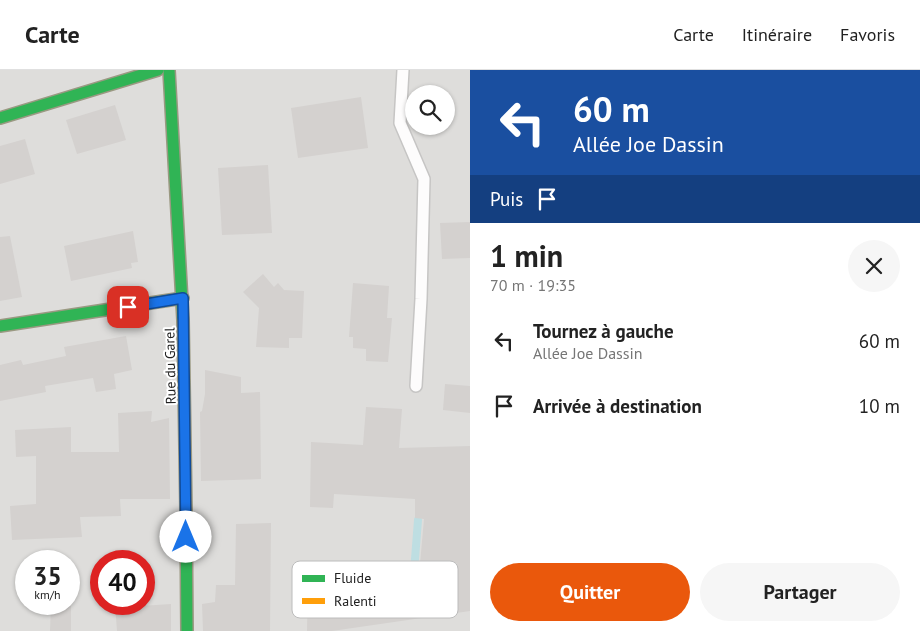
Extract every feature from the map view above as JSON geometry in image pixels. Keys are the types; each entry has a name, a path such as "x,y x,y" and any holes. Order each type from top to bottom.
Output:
{"street":[{"path":"0,118 158,70"},
{"name":"Rue du Garel","path":"169,70 183,298 187,631"},
{"path":"0,326 183,298"}],"lane":[{"path":"404,70 400,123 424,178 422,299 416,386"}],"shaded area":[{"path":"0,70 470,70 470,631 0,631"}],"building":[{"path":"361,97 368,148 298,158 291,108"},
{"path":"115,105 126,140 77,154 66,120"},
{"path":"25,139 35,174 0,184 0,146"},
{"path":"268,165 272,233 222,235 218,168"},
{"path":"470,222 470,258 442,259 440,223"},
{"path":"133,231 138,262 131,263 132,268 71,281 64,246"},
{"path":"10,236 22,297 0,301 0,237"},
{"path":"263,274 274,287 278,283 284,290 304,291 302,338 289,338 289,348 256,347 259,308 243,292"},
{"path":"353,283 389,286 387,318 392,318 388,362 366,361 366,349 353,348 353,337 349,337"},
{"path":"126,336 132,370 114,374 116,389 96,392 93,378 45,386 46,392 0,401 0,365 21,360 23,365 66,356 64,347"},
{"path":"205,370 241,377 241,393 260,392 261,479 201,481 200,412 202,411 205,394"},
{"path":"445,384 470,386 470,413 443,410"},
{"path":"366,407 402,409 399,448 470,446 470,611 458,613 458,561 420,561 424,519 415,518 415,499 334,494 333,508 310,507 311,442 363,445"},
{"path":"152,411 151,422 169,418 170,499 120,499 121,516 80,517 82,537 12,540 10,506 36,504 36,456 16,457 15,430 71,427 71,452 119,452 118,413"},
{"path":"271,523 270,631 203,631 202,604 215,602 216,585 235,585 236,524"},
{"path":"171,604 171,631 117,631 116,615 155,615 155,605"},
{"path":"51,615 71,615 71,631 50,631"},
{"path":"307,618 422,618 332,631 307,631"}],"waterway":[{"path":"415,561 418,520"}],"traffic: fast":[{"path":"0,118 158,70"},
{"path":"169,70 183,320"},
{"path":"0,326 183,298"},
{"path":"186,511 187,631"}],"traffic: slow":[{"path":"183,320 186,511"}],"route":[{"path":"128,307 183,298 186,537"}]}
